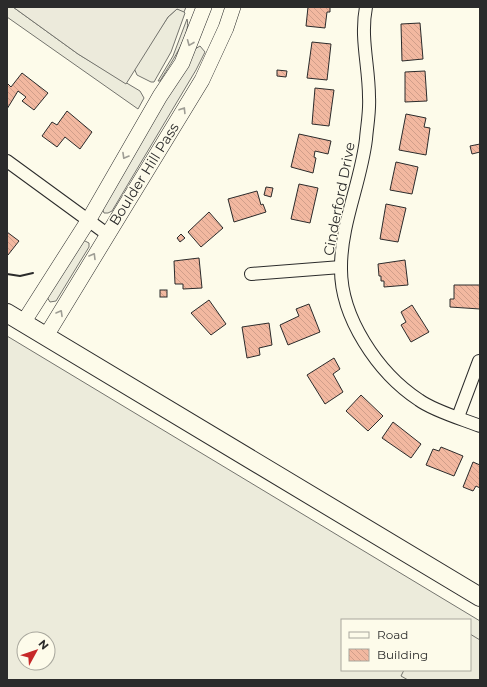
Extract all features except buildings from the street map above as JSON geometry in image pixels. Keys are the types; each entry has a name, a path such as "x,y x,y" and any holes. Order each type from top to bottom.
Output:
{"main road":[{"path":"7,313 480,597"}],"street":[{"name":"Boulder Hill Pass","path":"23,323 88,221 160,96 182,63 204,7"},
{"name":"Boulder Hill Pass","path":"46,336 202,80 226,28 233,7"},
{"name":"Cinderford Drive","path":"366,7 363,26 369,97 366,141 345,232 341,267 346,299 351,315 366,346 383,369 401,387 420,401 480,426"},
{"path":"7,161 107,234"},
{"path":"252,274 341,267"},
{"path":"458,417 479,361"}],"shaded area":[{"path":"7,7 13,7 78,54 140,91 144,98 138,109 7,17"},
{"path":"13,7 186,7 184,12 177,9 168,17 126,84 78,54"},
{"path":"177,9 182,10 185,13 171,52 154,82 151,82 137,75 134,68 168,17"},
{"path":"187,19 188,25 183,42 160,81 158,81 173,56"},
{"path":"200,46 205,52 196,70 112,211 104,213 102,208 195,49"},
{"path":"83,240 89,243 89,247 56,301 50,302 47,297"},
{"path":"7,336 480,621 480,680 7,680"},
{"path":"471,635 480,640 480,680 408,680 401,676 404,671 471,671"}],"wall":[{"path":"7,274 20,276 33,273"}]}
